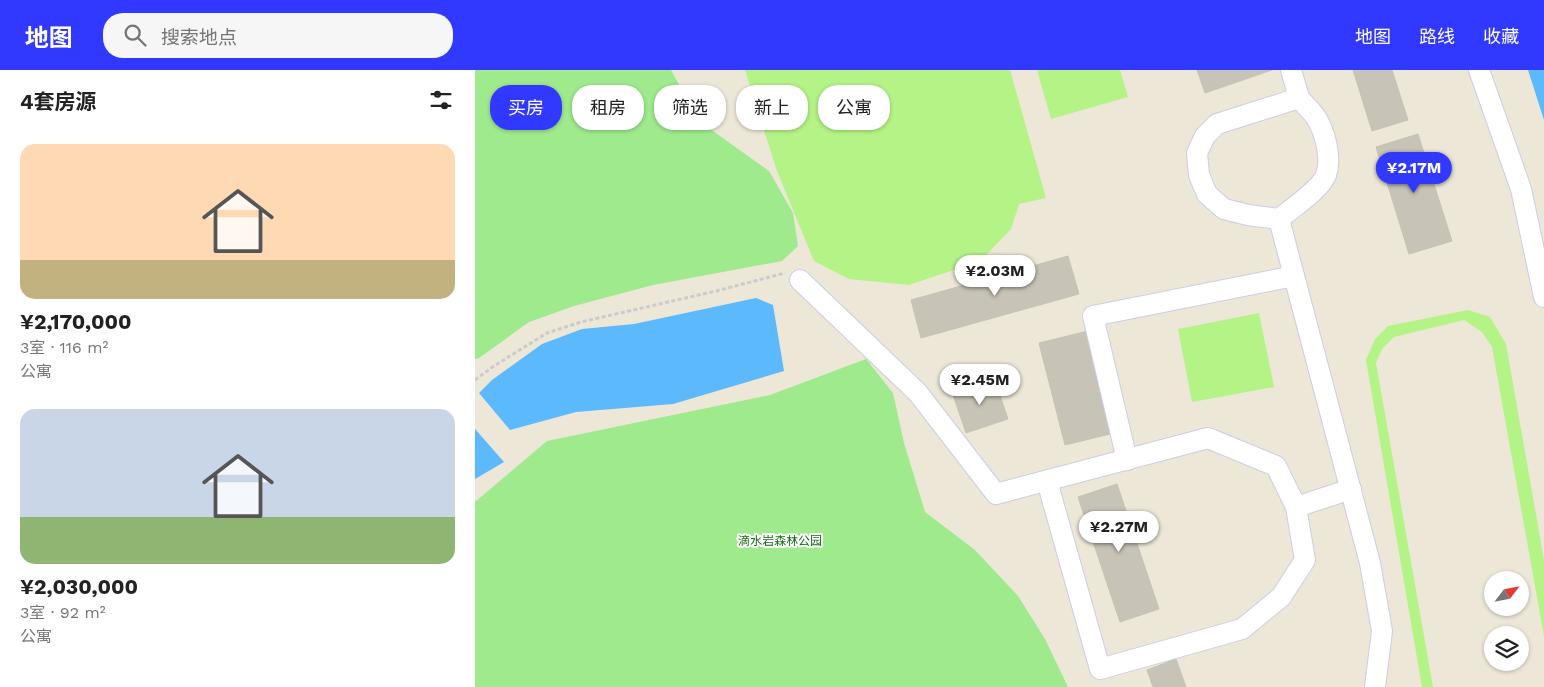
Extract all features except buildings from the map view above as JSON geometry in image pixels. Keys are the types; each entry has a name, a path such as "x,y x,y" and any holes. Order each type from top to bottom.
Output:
{"street":[{"path":"1291,70 1299,98 1317,118 1325,141 1328,161 1326,176 1315,190 1279,219 1248,215 1224,209 1207,194 1199,175 1197,153 1205,136 1217,124 1299,98"},
{"path":"1479,70 1521,189 1544,297"},
{"path":"1279,219 1370,563 1382,631 1375,687"},
{"path":"794,276 918,393 996,494 1208,438 1276,466 1296,507 1305,560 1281,597 1242,629 1100,669 1047,481"},
{"path":"1127,460 1093,316 1294,276"},
{"path":"1296,507 1351,489"}],"path":[{"path":"475,380 493,366 547,333 581,322 794,276"}],"green space":[{"path":"475,70 671,70 679,85 654,85 654,130 712,130 769,171 793,213 798,246 782,261 653,285 574,306 529,322 475,359"},
{"path":"745,70 1010,70 1046,198 1019,204 1011,229 980,261 909,285 849,279 814,261 777,171 764,130 808,130 808,85 750,85"},
{"path":"1037,70 1120,70 1128,97 1051,119"},
{"path":"1468,310 1490,317 1506,344 1544,560 1544,636 1492,347 1482,332 1464,320 1394,337 1382,349 1376,363 1433,687 1422,687 1366,360 1375,339 1388,326"},
{"path":"1259,313 1274,387 1192,402 1178,329"},
{"name":"滴水岩森林公园","path":"866,359 893,393 904,443 925,512 975,550 1018,596 1045,639 1068,687 475,687 475,502 547,441 770,395"}],"water":[{"path":"1528,70 1544,70 1544,120"},
{"path":"756,298 773,305 784,371 673,404 576,412 510,430 479,393 492,380 542,344 582,329 634,324"},
{"path":"475,429 504,462 475,479"}]}
